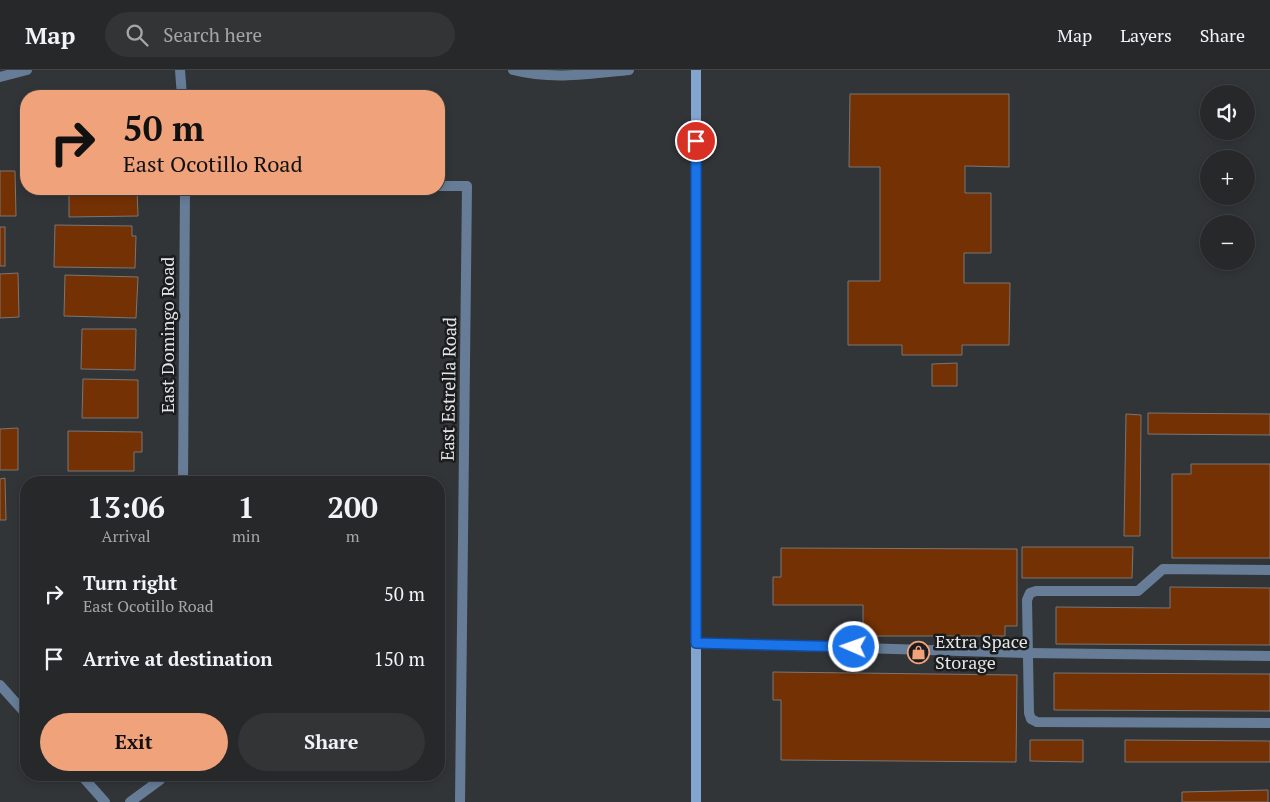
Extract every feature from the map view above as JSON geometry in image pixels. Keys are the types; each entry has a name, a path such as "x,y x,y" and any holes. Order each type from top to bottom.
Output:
{"main road":[{"path":"696,70 696,802"}],"street":[{"path":"0,77 27,70"},
{"path":"180,70 182,90"},
{"path":"513,70 536,76 570,77 628,70"},
{"name":"East Estrella Road","path":"445,186 467,186 460,802"},
{"name":"East Domingo Road","path":"183,476 186,195"},
{"path":"1270,570 1163,569 1138,591 1036,591 1030,593 1028,600 1029,713 1031,719 1037,722 1270,723"},
{"path":"696,643 1028,653 1270,656"},
{"path":"0,685 20,707"},
{"path":"86,781 105,802"},
{"path":"130,802 159,781"}],"building":[{"path":"850,94 1009,94 1009,167 965,166 965,193 991,193 991,253 964,253 964,283 1010,283 1009,345 962,345 962,355 902,355 902,345 848,345 848,281 880,281 880,167 849,167"},
{"path":"0,171 15,171 16,216 0,216"},
{"path":"69,195 137,195 138,216 69,217"},
{"path":"55,225 132,226 132,236 136,236 135,268 54,267"},
{"path":"0,227 5,227 5,266 0,266"},
{"path":"18,273 19,317 0,318 0,274"},
{"path":"65,275 138,277 136,318 64,316"},
{"path":"82,329 136,329 135,370 81,369"},
{"path":"957,363 957,386 932,386 932,364"},
{"path":"83,379 138,380 138,418 82,418"},
{"path":"1148,413 1270,414 1270,435 1148,434"},
{"path":"1126,414 1141,415 1140,536 1124,536"},
{"path":"18,428 18,470 0,470 0,429"},
{"path":"68,431 142,432 142,452 134,452 134,471 68,471"},
{"path":"1191,464 1270,464 1270,558 1172,558 1172,474 1191,474"},
{"path":"5,478 6,520 0,520 0,479"},
{"path":"1022,547 1133,547 1132,578 1022,578"},
{"path":"781,548 1017,549 1017,626 1005,626 1005,636 863,636 863,605 773,605 773,577 781,577"},
{"path":"1170,587 1270,588 1270,645 1056,644 1056,607 1170,608"},
{"path":"773,672 1017,675 1016,762 781,760 781,700 773,700"},
{"path":"1054,673 1270,674 1270,711 1054,710"},
{"path":"1030,740 1083,740 1083,762 1030,761"},
{"path":"1125,740 1270,741 1270,762 1125,762"},
{"path":"1268,790 1268,802 1182,802 1182,792"}],"place":[{"name":"Extra Space Storage","path":"919,652"}],"route":[{"path":"696,141 696,643 854,647"}]}
